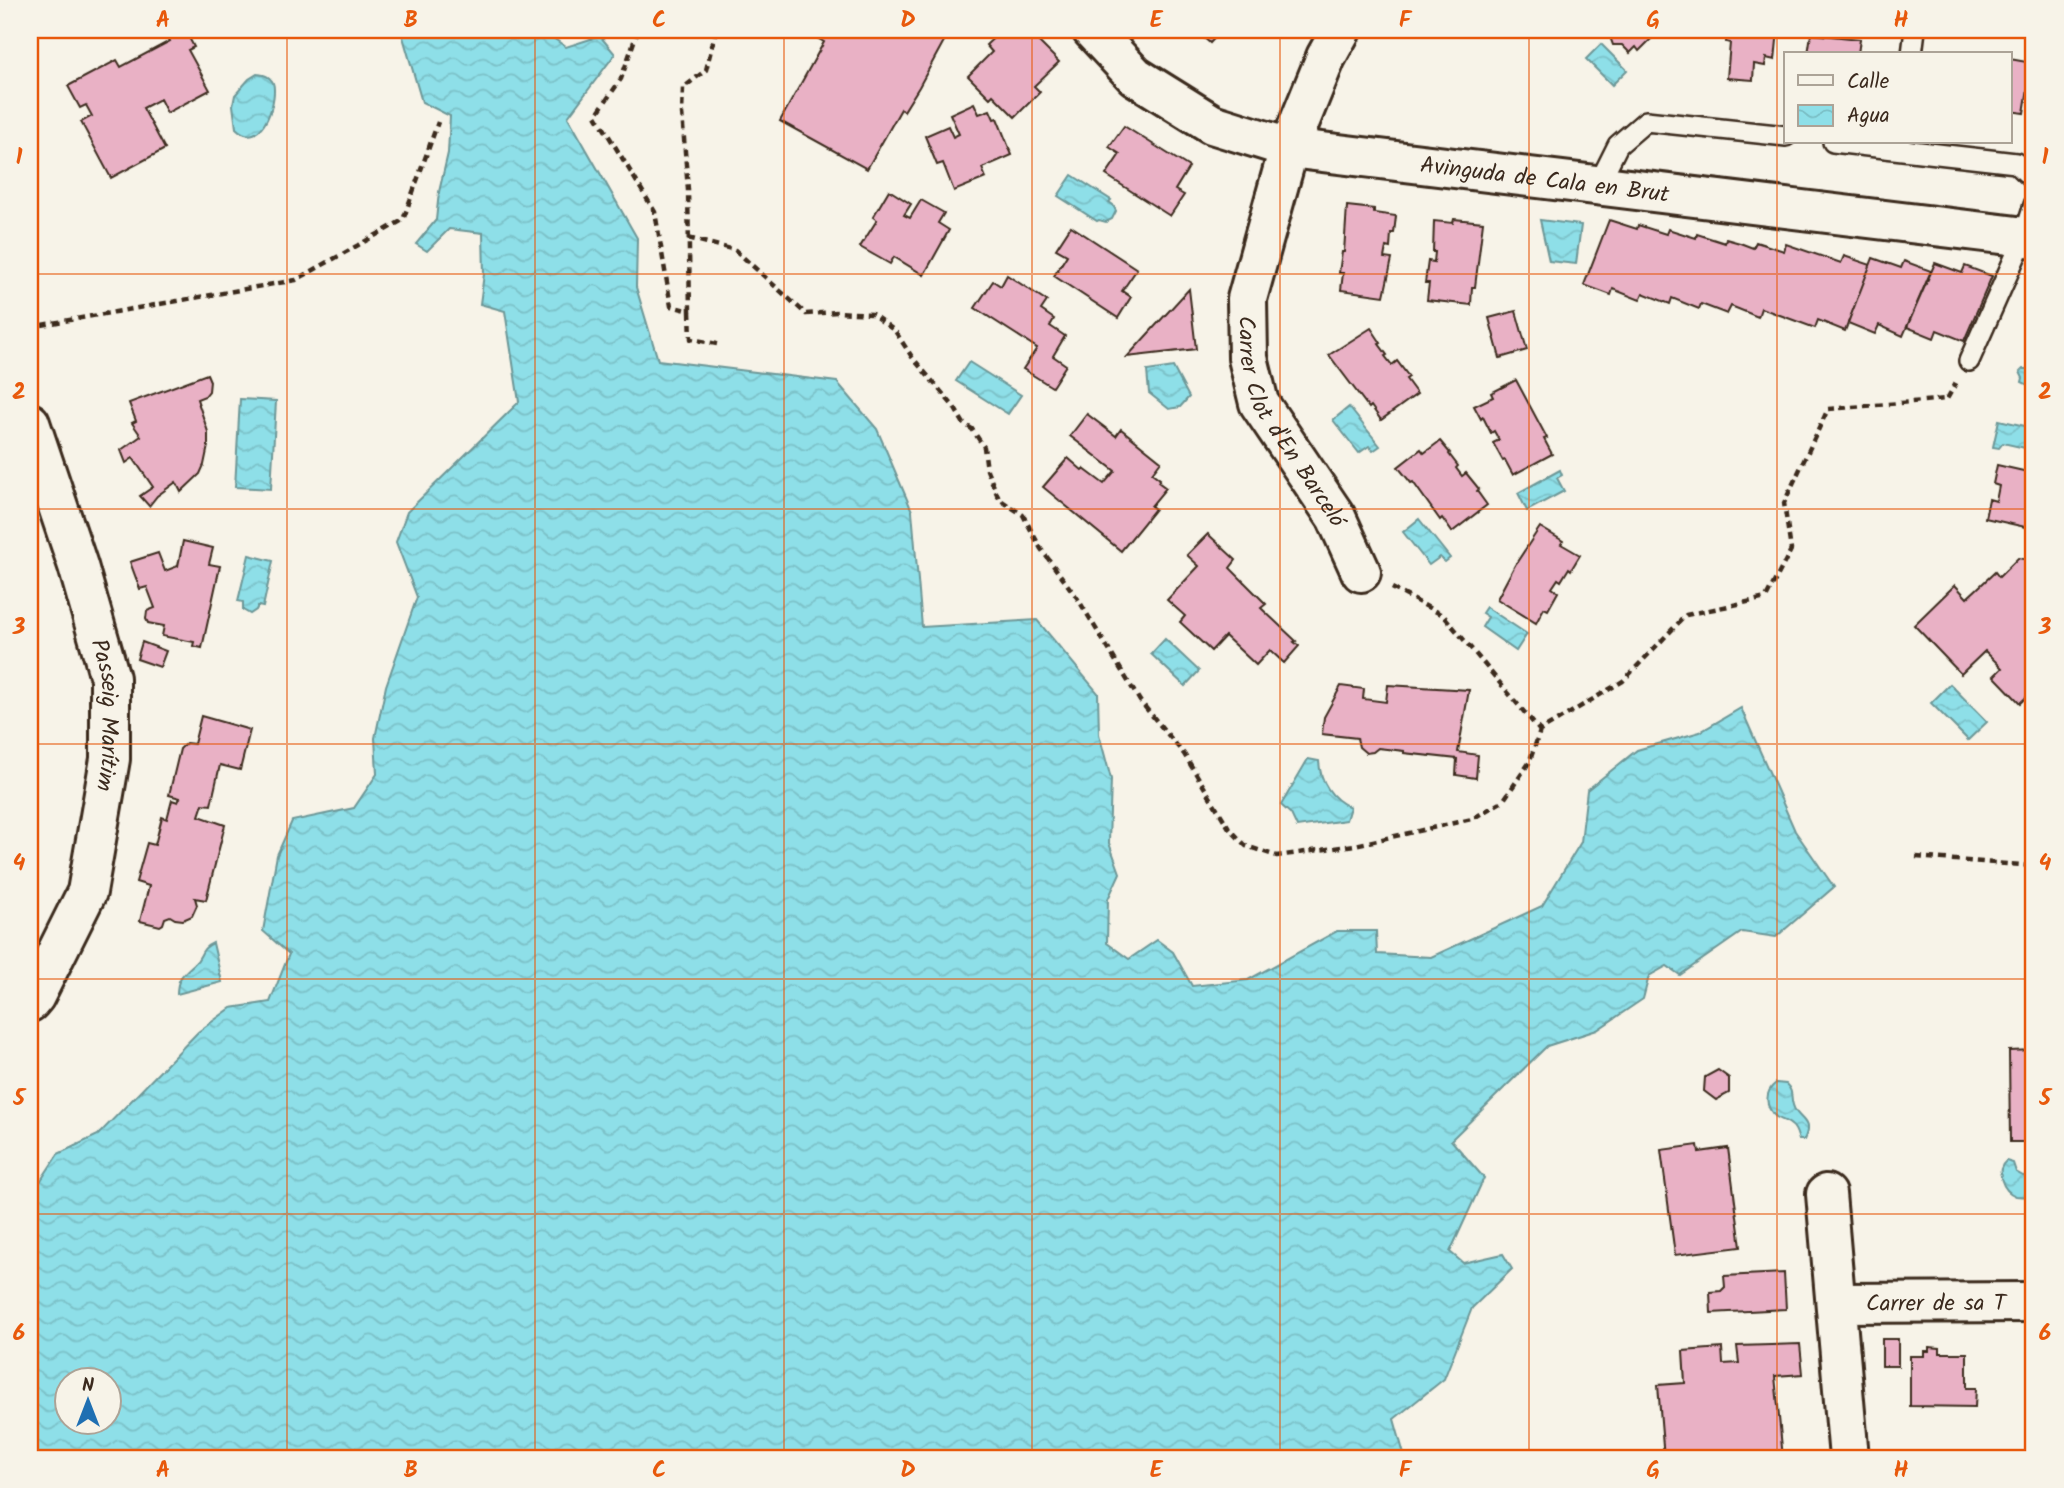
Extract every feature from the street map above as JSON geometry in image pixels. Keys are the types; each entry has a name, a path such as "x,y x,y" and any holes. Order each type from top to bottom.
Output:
{"street":[{"name":"Avinguda de Cala en Brut","path":"1092,30 1135,76 1212,124 1289,148 1598,186 2031,227"},
{"name":"Carrer Clot d'En Barceló","path":"1341,30 1326,57 1289,148 1247,299 1248,358 1259,403 1336,517 1361,572"},
{"name":"Passeig Marítim","path":"30,423 78,566 110,678 110,759 87,892 30,1002"},
{"name":"Carrer de sa T","path":"1826,1194 1849,1458"},
{"name":"Carrer de sa T","path":"1836,1303 2034,1302"}],"lane":[{"path":"1912,52 1915,30"},
{"path":"1598,186 1618,145 1646,121 1784,136"},
{"path":"1867,144 1901,146 2016,163 2034,180"},
{"path":"1969,361 2031,227"}],"path":[{"path":"638,30 621,79 596,115 655,212 671,306 690,311"},
{"path":"716,30 706,70 683,88 682,113 688,190 691,339 717,344"},
{"path":"30,327 296,280 403,220 438,122"},
{"path":"688,238 734,250 782,291"},
{"path":"1361,572 1444,616 1540,731"},
{"path":"1916,857 2034,866"}],"water":[{"path":"401,30 470,30 474,35 488,30 538,30 566,47 600,36 615,54 568,117 637,238 636,287 658,360 837,382 877,429 912,511 922,627 1037,620 1098,693 1099,734 1111,779 1109,843 1120,873 1108,899 1107,943 1129,959 1157,940 1173,952 1192,986 1248,980 1337,931 1376,931 1377,954 1431,957 1542,906 1581,842 1587,790 1637,750 1700,732 1741,708 1795,831 1834,887 1776,937 1742,932 1680,975 1667,966 1649,976 1643,999 1597,1030 1547,1046 1451,1140 1484,1178 1450,1252 1463,1263 1503,1254 1512,1269 1472,1308 1444,1379 1394,1419 1405,1458 30,1458 30,1197 58,1154 98,1135 198,1032 231,1008 270,1002 289,954 263,931 277,855 292,821 354,808 377,774 375,738 386,686 417,597 396,542 407,512 519,402 505,311 480,304 484,274 483,233 449,229 427,251 416,244 436,220 448,153 450,116 422,102"},
{"path":"1601,44 1627,70 1612,85 1586,59"},
{"path":"257,74 267,76 272,81 274,97 261,128 254,134 246,134 236,128 233,105 235,95"},
{"path":"1072,175 1111,200 1109,202 1116,211 1112,219 1106,222 1097,221 1058,196"},
{"path":"1540,220 1581,225 1576,264 1549,261"},
{"path":"969,362 1021,395 1008,414 956,381"},
{"path":"2029,364 2034,366 2034,388 2022,382 2020,372 2027,369"},
{"path":"1173,367 1189,397 1180,407 1169,409 1149,393 1147,371"},
{"path":"240,399 276,401 271,489 235,487"},
{"path":"1349,407 1380,446 1373,451 1369,446 1359,453 1333,420"},
{"path":"1999,420 2034,428 2034,450 2003,443 1999,448 1993,447"},
{"path":"1560,470 1562,475 1557,478 1564,491 1527,511 1518,493"},
{"path":"1419,519 1450,558 1445,562 1440,557 1429,565 1403,532"},
{"path":"249,555 273,561 263,607 258,606 250,614 243,610 243,602 238,601"},
{"path":"1486,607 1527,634 1516,651 1482,627 1488,617 1482,613"},
{"path":"1165,639 1199,671 1185,686 1151,654"},
{"path":"1950,684 1987,722 1968,740 1931,703"},
{"path":"1308,759 1319,761 1328,789 1343,804 1350,807 1346,820 1297,827 1291,814 1281,805"},
{"path":"213,943 222,982 177,994 181,977 197,961 205,948"},
{"path":"1776,1083 1786,1084 1790,1089 1795,1110 1806,1123 1807,1133 1804,1140 1799,1140 1793,1126 1776,1117 1770,1109 1768,1095"},
{"path":"2006,1161 2013,1163 2016,1172 2023,1176 2034,1172 2034,1196 2016,1196 2007,1190 2001,1175"}],"building":[{"path":"176,30 185,30 194,47 188,50 210,90 167,113 160,99 143,108 165,149 111,178 81,122 92,116 86,105 80,108 68,86 117,60 121,67 170,41 167,35"},
{"path":"812,30 950,30 919,87 904,111 901,109 867,169 780,121 824,42 812,35"},
{"path":"1002,30 1006,30 1013,38 1021,30 1027,35 1030,33 1059,62 1034,86 1040,92 1015,117 993,95 990,98 968,76 992,52 986,45"},
{"path":"1195,30 1222,30 1210,43"},
{"path":"1600,30 1641,30 1651,39 1639,51 1636,47 1630,53 1622,45 1613,45 1610,37"},
{"path":"1727,30 1778,30 1775,60 1766,58 1765,66 1754,64 1753,80 1727,78 1730,43 1726,42"},
{"path":"1811,34 1860,39 1858,52 1808,52"},
{"path":"2011,59 2032,63 2024,113 2011,111"},
{"path":"974,103 979,114 990,110 994,119 997,118 1012,155 982,168 986,178 954,191 943,163 937,165 925,136 948,126 953,137 959,134 950,114"},
{"path":"1124,126 1189,167 1175,190 1184,195 1170,216 1106,175 1120,154 1109,147"},
{"path":"889,190 911,204 904,215 910,218 921,200 944,213 938,223 949,230 924,275 894,257 890,264 860,247 877,220 873,217"},
{"path":"1347,206 1374,209 1374,213 1396,216 1390,248 1386,247 1384,258 1392,259 1384,296 1341,290 1343,273 1339,273 1344,252"},
{"path":"1454,219 1483,222 1471,305 1427,300 1429,283 1425,283 1428,261 1434,262 1435,252 1434,221 1453,223"},
{"path":"1609,220 1666,234 1668,229 1725,243 1726,239 1753,248 1756,242 1784,251 1786,244 1841,263 1844,256 1871,265 1845,331 1818,320 1815,328 1761,308 1758,317 1731,306 1727,314 1701,304 1699,309 1672,298 1670,304 1643,293 1640,300 1613,289 1611,295 1584,285"},
{"path":"1071,226 1137,269 1122,291 1131,297 1118,318 1054,276 1067,255 1056,249"},
{"path":"1873,258 1901,268 1904,261 1931,271 1903,336 1879,325 1875,334 1848,323"},
{"path":"1935,263 1962,273 1965,266 1992,276 1964,341 1937,330 1934,338 1907,327"},
{"path":"1007,275 1047,301 1041,310 1054,319 1050,326 1065,336 1053,356 1066,365 1052,387 1023,369 1037,348 975,308 993,281 1001,286"},
{"path":"1189,289 1196,349 1127,357"},
{"path":"1516,311 1527,350 1500,358 1489,318"},
{"path":"1371,328 1387,355 1385,356 1392,365 1397,361 1417,394 1381,420 1329,355"},
{"path":"207,374 210,381 209,391 197,399 208,432 204,465 200,474 181,492 176,482 157,496 149,506 140,496 153,487 133,458 126,463 121,450 141,436 132,423 136,421 129,403"},
{"path":"1516,380 1547,438 1544,439 1552,454 1513,475 1493,443 1499,440 1494,431 1491,433 1474,406 1493,397 1491,393"},
{"path":"1087,414 1116,436 1121,429 1161,461 1152,473 1166,488 1151,506 1155,509 1121,551 1043,487 1068,458 1104,484 1115,471 1070,436"},
{"path":"1440,441 1458,466 1456,468 1462,476 1466,473 1487,505 1452,532 1398,467 1421,449 1424,453"},
{"path":"1997,465 2028,472 2027,477 2030,478 2034,473 2034,529 1985,518 1989,499 1996,501 1999,486 1993,484"},
{"path":"1540,527 1580,555 1571,570 1569,568 1561,581 1558,579 1552,588 1558,592 1548,610 1544,608 1536,623 1497,599"},
{"path":"1208,534 1236,560 1230,568 1266,604 1261,608 1299,646 1284,663 1270,650 1256,665 1225,636 1211,651 1180,622 1185,616 1167,600 1199,566 1187,555"},
{"path":"183,541 213,548 209,564 220,566 202,648 193,646 194,642 162,636 164,626 148,623 147,611 155,608 147,587 140,589 130,562 158,553 165,571 178,566"},
{"path":"2018,558 2034,561 2034,602 2029,608 2034,614 2030,626 2034,630 2034,639 2031,642 2034,645 2034,690 2020,703 1994,676 2002,668 1985,651 1961,674 1914,625 1955,585 1967,598 1995,572 1999,577"},
{"path":"142,642 166,651 160,667 137,659"},
{"path":"1388,685 1469,690 1458,752 1478,755 1476,778 1456,775 1457,759 1378,748 1366,753 1359,747 1357,738 1322,734 1324,717 1341,686 1364,689 1363,699 1386,702"},
{"path":"201,716 250,730 240,770 220,765 211,805 203,804 199,816 225,825 206,900 195,898 197,905 192,916 183,920 170,916 165,918 160,926 140,921 149,886 136,882 147,843 155,845 162,817 167,819 172,800 178,802 180,798 169,795 180,749 186,743 194,744"},
{"path":"2034,1050 2034,1148 2025,1148 2025,1142 2010,1142 2009,1051"},
{"path":"1718,1070 1729,1078 1729,1093 1716,1100 1704,1091 1705,1077"},
{"path":"1698,1145 1699,1152 1728,1148 1741,1247 1675,1255 1661,1150"},
{"path":"1784,1273 1786,1309 1711,1313 1710,1292 1721,1291 1725,1287 1724,1276"},
{"path":"1882,1339 1898,1339 1898,1366 1882,1366"},
{"path":"1800,1344 1803,1374 1775,1376 1783,1458 1664,1458 1658,1385 1685,1383 1683,1351 1722,1348 1723,1364 1739,1363 1737,1346"},
{"path":"1929,1347 1940,1348 1940,1353 1967,1353 1967,1388 1976,1388 1975,1407 1910,1406 1910,1356 1924,1356 1924,1351 1929,1351"}]}
